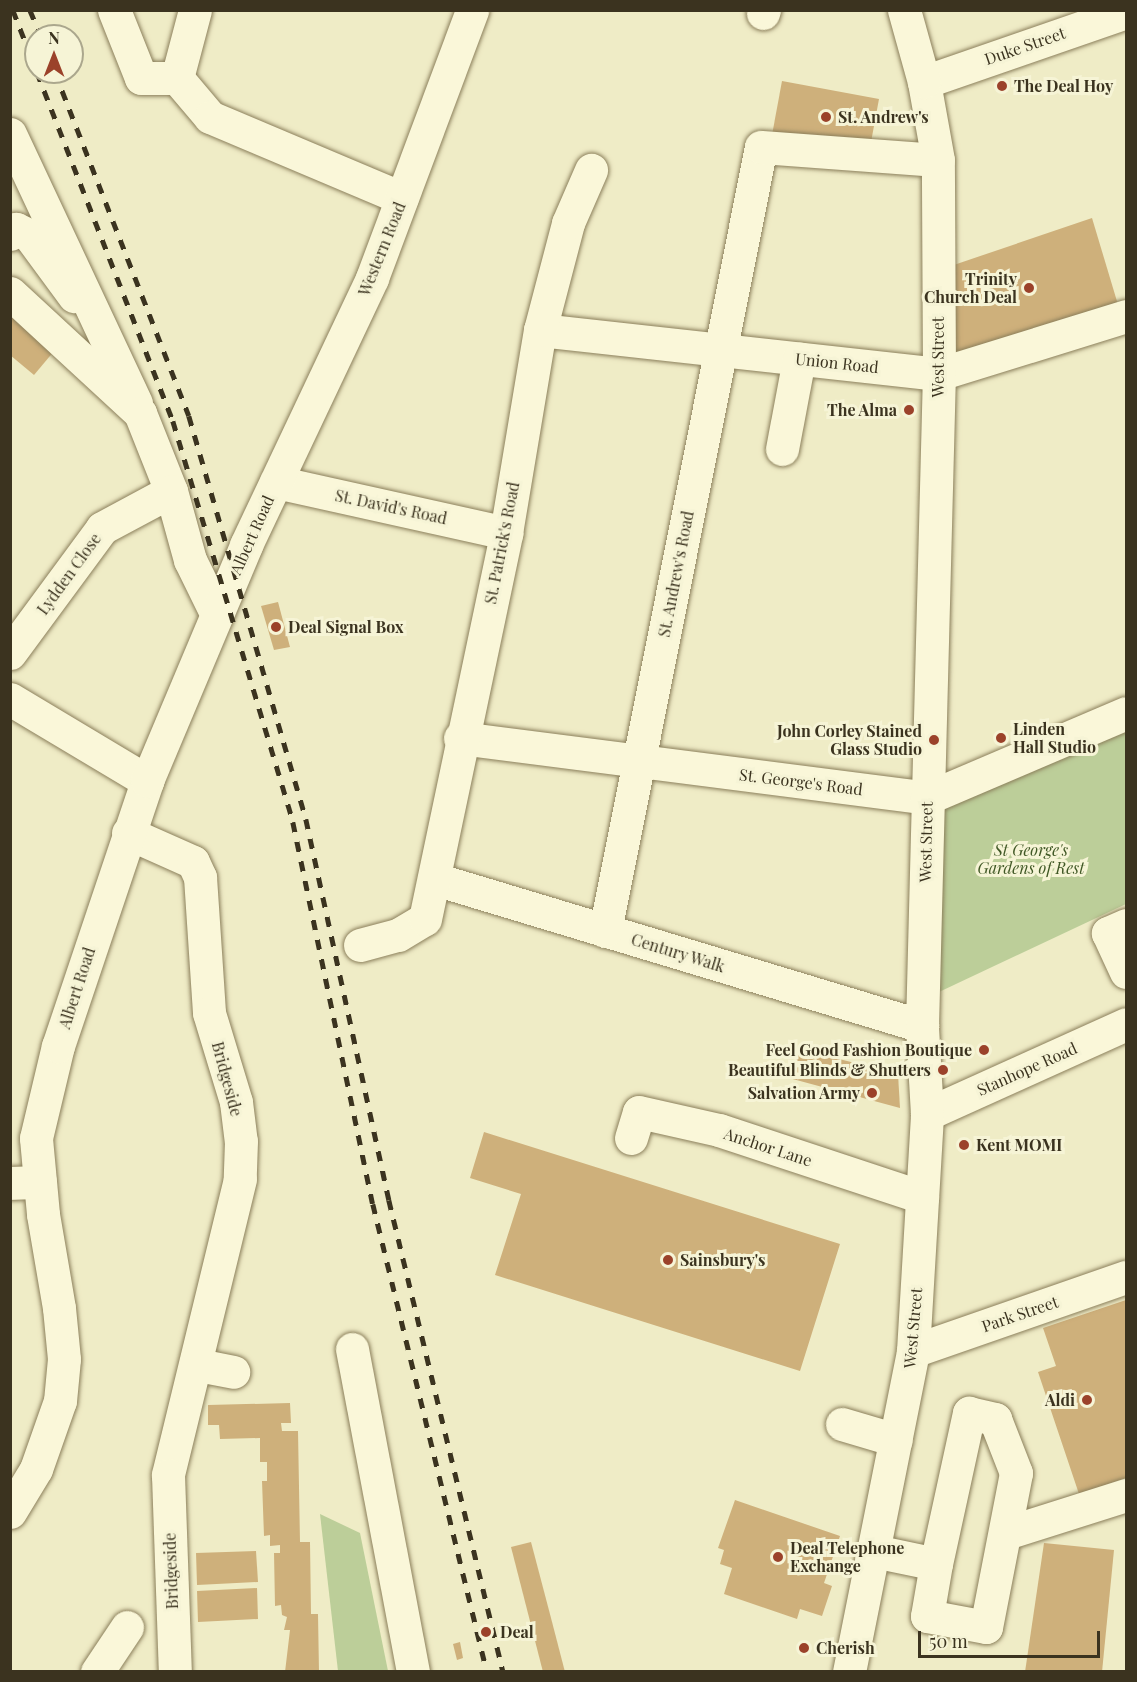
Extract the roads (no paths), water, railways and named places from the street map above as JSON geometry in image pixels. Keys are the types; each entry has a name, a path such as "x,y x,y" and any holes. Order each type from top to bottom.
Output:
{"street":[{"path":"114,10 141,78 177,78 210,117 402,198"},
{"path":"177,78 195,10"},
{"name":"Western Road","path":"276,482 372,278 472,10"},
{"name":"West Street","path":"849,1671 913,1351 927,1114 922,1026 939,374 938,160 924,82 904,10"},
{"name":"Duke Street","path":"924,82 1051,23 1126,12"},
{"path":"10,134 70,254 140,413 171,491 190,560 217,615"},
{"name":"St. Andrew's Road","path":"605,932 720,350 744,216 761,147 938,160"},
{"name":"St. Patrick's Road","path":"360,945 398,936 425,919 435,879 460,738 506,533 540,330 568,223 591,170"},
{"path":"10,234 16,230 29,235 74,296 80,358"},
{"path":"10,293 140,413"},
{"name":"Union Road","path":"540,330 939,374 1126,316"},
{"path":"782,449 799,359"},
{"name":"St. David's Road","path":"276,482 506,533"},
{"name":"Albert Road","path":"10,1512 36,1469 60,1401 64,1359 59,1308 25,1183 44,1095 128,833 147,781 276,482"},
{"name":"Lydden Close","path":"10,653 102,528 171,491"},
{"path":"10,699 147,781"},
{"path":"927,798 1126,713"},
{"name":"St. George's Road","path":"460,738 927,798"},
{"name":"Bridgeside","path":"128,833 193,861 200,877 209,1013 236,1102 241,1141 240,1179 198,1365 168,1475 174,1671"},
{"name":"Century Walk","path":"435,879 922,1026"},
{"path":"1126,925 1108,933 1126,972"},
{"name":"Stanhope Road","path":"927,1114 1126,1024"},
{"name":"Anchor Lane","path":"631,1138 639,1112 719,1130 922,1197"},
{"name":"Park Street","path":"913,1351 1126,1278"},
{"path":"352,1349 413,1671"},
{"path":"198,1365 233,1372"},
{"path":"969,1413 995,1419 1016,1473 986,1627 927,1616 936,1564 969,1413"},
{"path":"843,1424 896,1440"},
{"path":"1006,1533 1126,1495"},
{"path":"874,1551 936,1564"},
{"path":"97,1671 127,1627"}],"railway":[{"path":"13,10 24,38"},
{"path":"30,10 36,24"},
{"path":"42,84 173,421 293,822 373,1204 487,1672"},
{"path":"60,84 189,416 306,819 389,1200 503,1672"}],"place":[{"name":"The Deal Hoy","path":"1002,86"},
{"name":"St. Andrew's","path":"826,117"},
{"name":"Trinity Church Deal","path":"1029,288"},
{"name":"The Alma","path":"909,410"},
{"name":"Deal Signal Box","path":"276,627"},
{"name":"Linden Hall Studio","path":"1001,738"},
{"name":"John Corley Stained Glass Studio","path":"934,740"},
{"name":"Feel Good Fashion Boutique","path":"984,1050"},
{"name":"Beautiful Blinds & Shutters","path":"943,1070"},
{"name":"Salvation Army","path":"872,1093"},
{"name":"Kent MOMI","path":"964,1145"},
{"name":"Sainsbury's","path":"668,1260"},
{"name":"Aldi","path":"1087,1400"},
{"name":"Deal Telephone Exchange","path":"778,1557"},
{"name":"Deal","path":"486,1632"},
{"name":"Cherish","path":"804,1648"}],"park label":[{"name":"St George's Gardens of Rest","path":"1031,859"}]}
